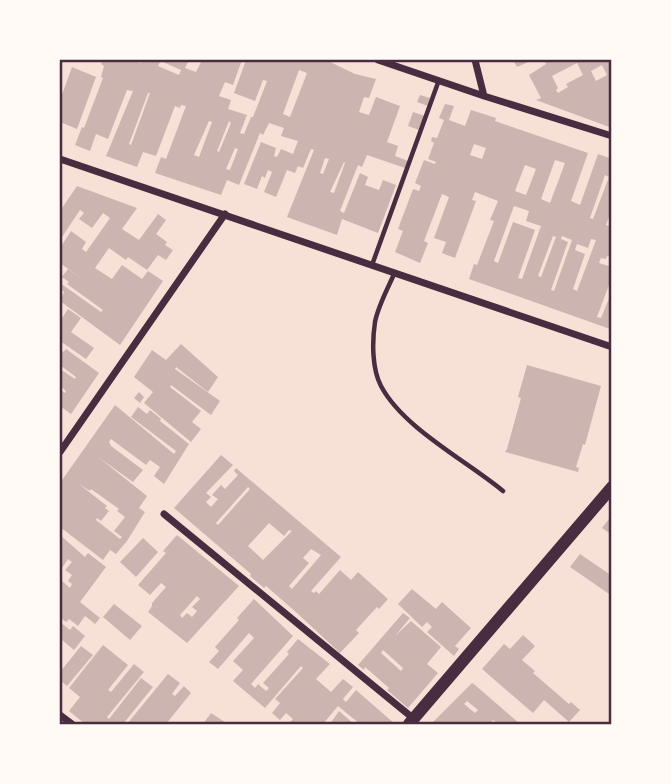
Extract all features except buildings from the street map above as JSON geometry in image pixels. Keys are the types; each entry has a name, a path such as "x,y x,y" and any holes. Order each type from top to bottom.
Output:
{"street":[{"path":"378,60 611,136"},
{"path":"475,60 484,96"},
{"path":"60,159 611,347"},
{"path":"60,452 225,214"},
{"path":"164,514 412,722 611,487"},
{"path":"60,715 72,724"}],"lane":[{"path":"372,265 440,79"},
{"path":"395,272 375,321 374,368 381,386 395,407 443,449 477,469 503,491"}]}
